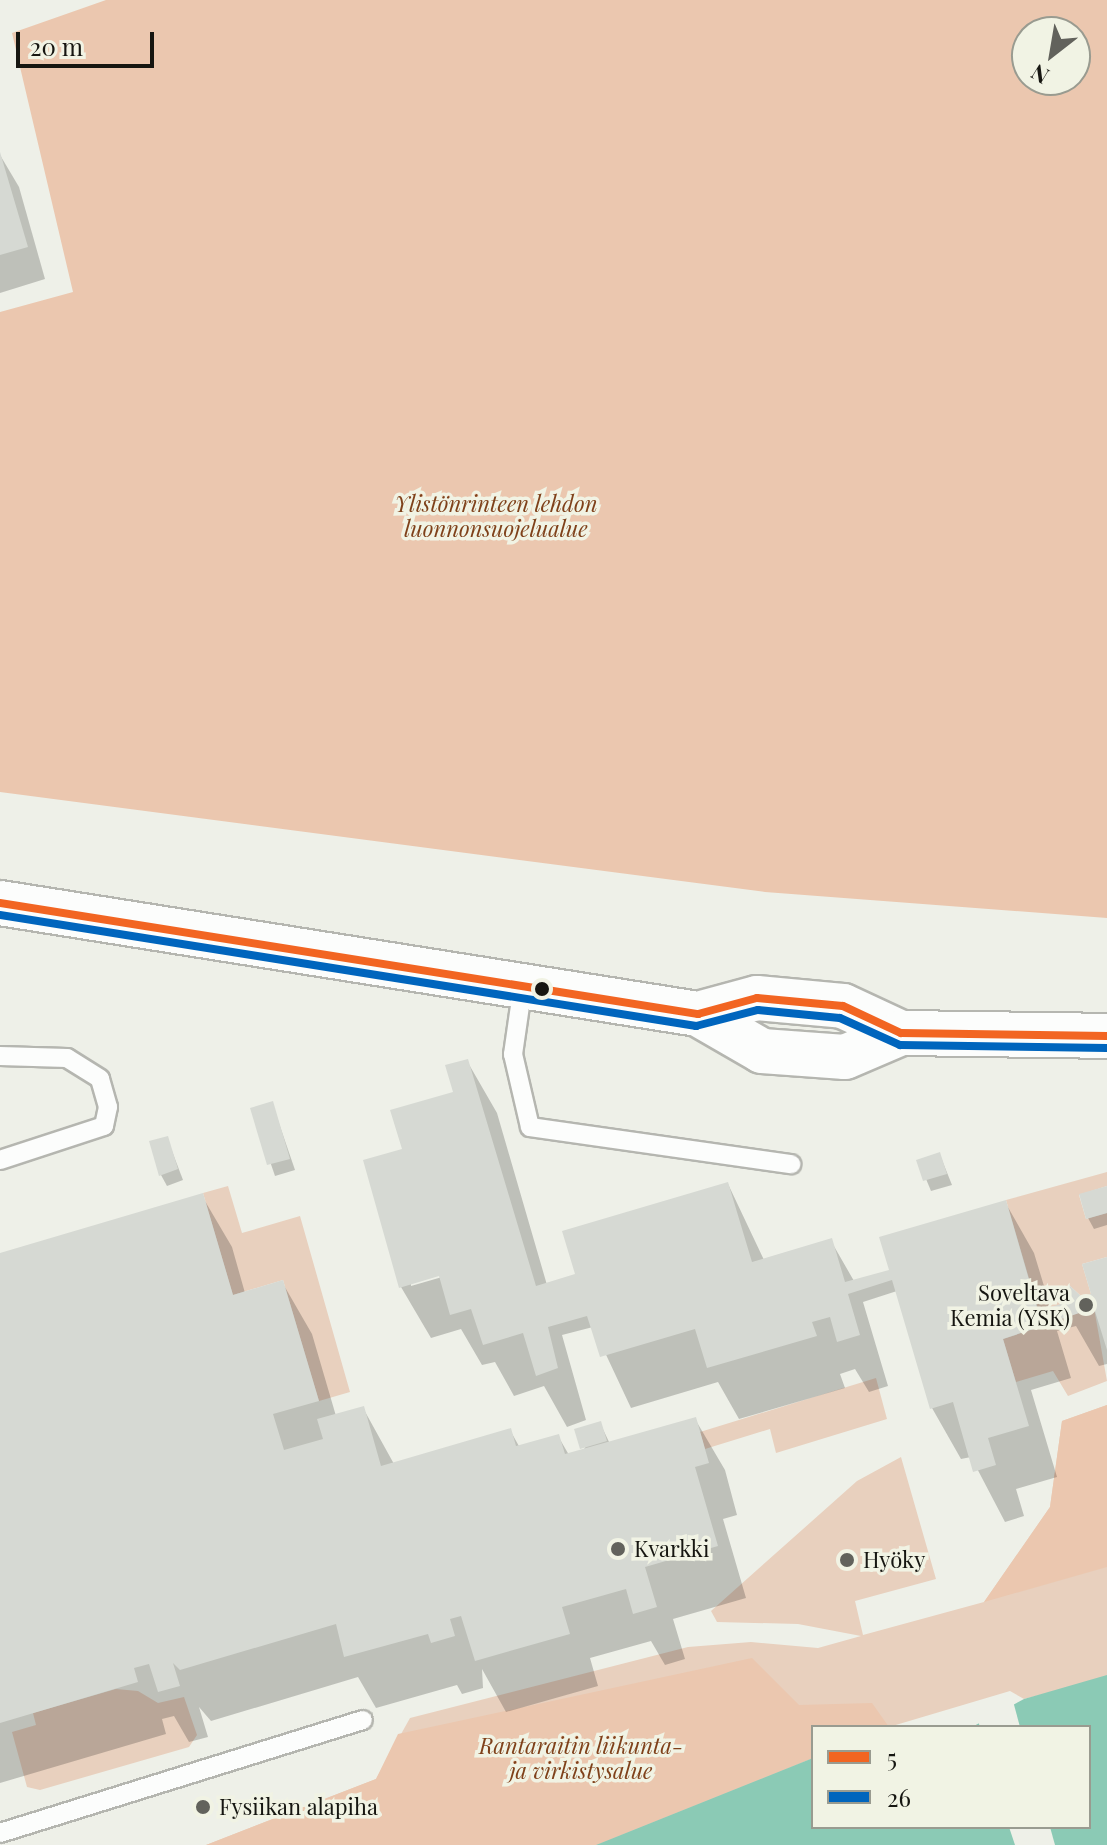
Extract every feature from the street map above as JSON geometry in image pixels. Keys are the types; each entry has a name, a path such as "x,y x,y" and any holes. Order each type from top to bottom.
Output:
{"main road":[{"path":"0,903 698,1014 753,1047 793,1054 845,1057 901,1033 1107,1036"}],"lane":[{"path":"523,985 513,1054 530,1127 791,1164"},
{"path":"0,1056 67,1058 100,1079 108,1107 104,1126 0,1160"},
{"path":"0,1833 363,1720"}],"green space":[{"name":"Ylistönrinteen lehdon luonnonsuojelualue","path":"106,0 1107,0 1107,918 765,892 0,792 0,312 73,292 12,33"},
{"path":"1107,1172 1107,1186 1079,1195 1086,1219 1107,1213 1107,1257 1082,1264 1091,1294 1082,1297 1069,1285 1062,1294 1068,1315 1094,1308 1107,1381 1068,1396 1053,1371 1016,1382 1003,1339 1043,1326 1006,1200"},
{"path":"228,1186 242,1233 300,1216 350,1392 319,1401 283,1280 233,1295 203,1193"},
{"path":"876,1378 887,1419 776,1453 770,1429 705,1449 700,1432"},
{"name":"Rantaraitin liikunta- ja virkistysalue","path":"1107,1405 1107,1678 1024,1699 1010,1691 896,1725 811,1725 811,1759 787,1769 811,1829 814,1829 821,1845 206,1845 376,1779 410,1718 688,1647 751,1642 818,1648 861,1636 798,1624 717,1622 711,1611 857,1481 901,1457 936,1579 855,1601 863,1635 984,1602 1050,1507 1062,1421"},
{"path":"1107,1405 1107,1567 984,1602 1050,1507 1062,1421"},
{"path":"752,1658 799,1705 872,1703 888,1725 811,1725 811,1759 596,1845 206,1845 376,1779 398,1734"},
{"path":"116,1689 138,1691 158,1703 184,1697 197,1735 189,1747 40,1790 27,1787 12,1732 36,1725 33,1713"}],"shaded area":[{"path":"1107,1675 1107,1845 596,1845 811,1759 811,1829 1091,1829 1091,1725 976,1725 1024,1699"}],"pier":[{"path":"1013,1701 1019,1725 979,1725 978,1721"},
{"path":"1010,1829 1051,1829 1055,1845 1015,1845"}],"building":[{"path":"0,152 28,247 0,255"},
{"path":"468,1059 536,1286 575,1274 562,1231 728,1182 752,1262 832,1238 845,1282 889,1270 879,1237 1006,1200 1038,1311 1064,1303 1069,1285 1082,1297 1091,1294 1082,1264 1107,1257 1107,1350 1094,1308 1003,1339 1029,1426 988,1438 996,1465 973,1472 953,1402 930,1409 892,1280 848,1294 860,1335 837,1342 830,1317 812,1322 817,1336 707,1368 695,1329 600,1357 587,1316 548,1327 558,1368 536,1376 523,1333 483,1345 471,1309 450,1315 439,1276 399,1288 363,1160 402,1149 390,1110 453,1092 445,1065"},
{"path":"273,1101 290,1159 267,1165 250,1108"},
{"path":"168,1136 178,1169 159,1176 149,1141"},
{"path":"940,1152 947,1174 923,1181 916,1160"},
{"path":"1107,1186 1107,1213 1086,1219 1079,1194"},
{"path":"203,1193 233,1295 283,1280 319,1401 273,1414 284,1450 323,1439 317,1419 364,1406 381,1466 511,1428 516,1446 559,1434 565,1454 696,1417 709,1463 695,1467 718,1546 645,1567 657,1607 633,1614 626,1589 562,1607 570,1634 475,1661 461,1616 450,1619 455,1636 431,1643 428,1634 344,1657 336,1624 180,1670 173,1663 180,1686 158,1692 149,1664 134,1668 138,1682 0,1723 0,1253"},
{"path":"601,1421 607,1441 580,1449 574,1429"}],"transit line":[{"name":"5","path":"0,903 698,1014 757,998 843,1006 901,1033 1107,1036"},
{"name":"26","path":"0,915 696,1026 758,1010 840,1018 900,1045 1107,1048"}],"place":[{"name":"Soveltava Kemia (YSK)","path":"1086,1305"},
{"name":"Kvarkki","path":"618,1549"},
{"name":"Hyöky","path":"847,1560"},
{"name":"Fysiikan alapiha","path":"203,1807"}]}
